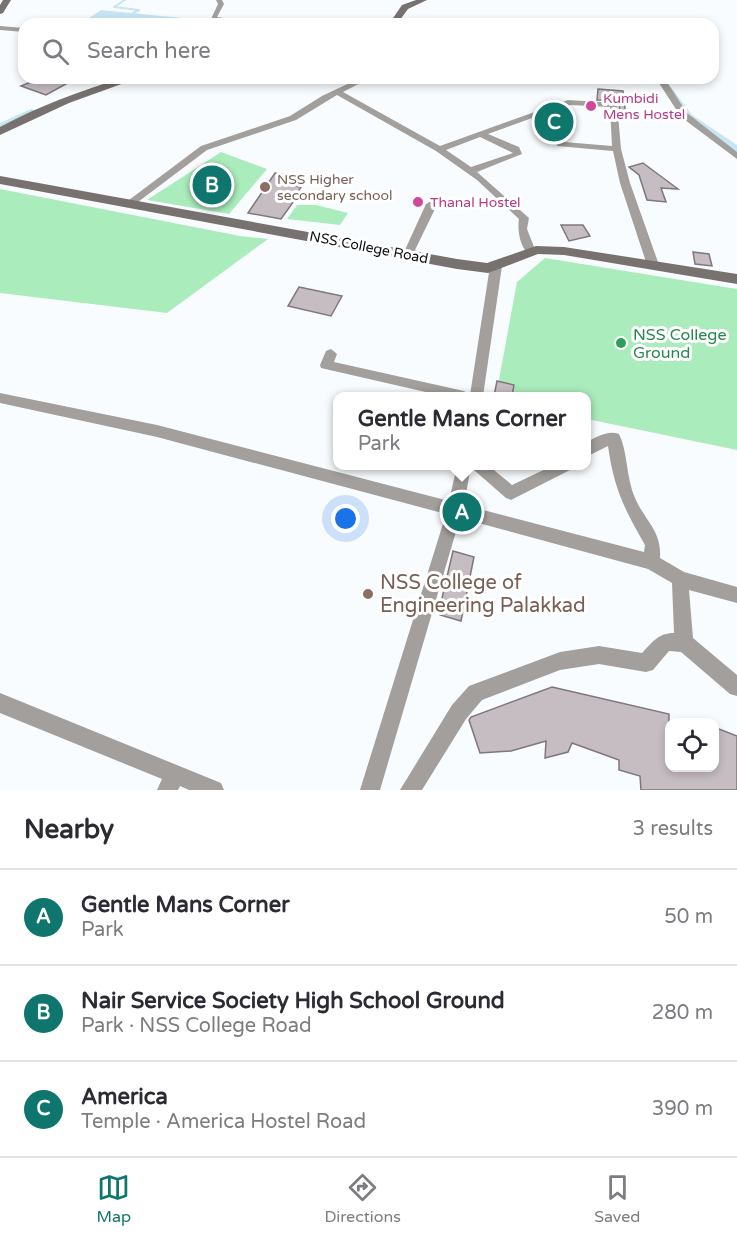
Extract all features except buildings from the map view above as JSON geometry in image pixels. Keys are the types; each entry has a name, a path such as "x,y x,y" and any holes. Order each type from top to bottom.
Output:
{"main road":[{"path":"0,11 7,0"},
{"path":"397,18 405,7 423,0"},
{"path":"0,132 19,121 62,103 116,84"},
{"name":"NSS College Road","path":"0,180 467,266 488,268 536,250 564,251 737,279"}],"street":[{"path":"213,18 221,4 219,0"},
{"path":"0,28 18,30"},
{"path":"130,203 204,148 292,118 354,84"},
{"path":"664,84 684,115 737,156"},
{"path":"671,84 694,116 737,145"},
{"path":"338,92 439,149 470,171 524,218 522,229 531,252"},
{"path":"439,149 568,102 614,105 617,148 625,183 653,265"},
{"path":"568,102 558,109 560,144 617,148"},
{"path":"470,171 518,154 516,149 481,134"},
{"path":"423,257 409,252 428,216 431,204"},
{"path":"478,392 496,266"},
{"path":"331,354 326,365 446,392"},
{"path":"0,398 156,431 652,562 680,579 737,595"},
{"path":"591,448 600,442 614,438 619,472 628,501 653,544 652,562"},
{"path":"370,790 455,510 463,470"},
{"path":"485,470 511,493 556,470"},
{"path":"680,579 684,643"},
{"path":"410,790 459,712 476,693 560,661 599,655 646,663 666,642 684,643 737,687"},
{"path":"0,703 171,782 214,790"}],"green space":[{"path":"221,152 267,169 229,214 147,200"},
{"path":"0,189 240,236 268,239 167,313 0,293"},
{"path":"297,205 316,205 348,213 340,225 287,219"},
{"name":"NSS College Ground","path":"545,258 737,289 737,450 591,420 591,392 497,392 517,282"}],"water":[{"path":"101,10 183,18 89,18"}],"waterway":[{"path":"125,0 114,7 139,10 133,13"},
{"path":"664,84 689,117 737,149"},
{"path":"0,126 34,111"}],"place":[{"name":"Kumbidi Mens Hostel","path":"591,106"},
{"name":"America","path":"554,122"},
{"name":"Nair Service Society High School Ground","path":"212,185"},
{"name":"NSS Higher secondary school","path":"265,187"},
{"name":"Thanal Hostel","path":"418,202"},
{"name":"NSS College Ground","path":"621,343"},
{"name":"Gentle Mans Corner","path":"462,512"},
{"name":"NSS College of Engineering Palakkad","path":"368,594"}]}
